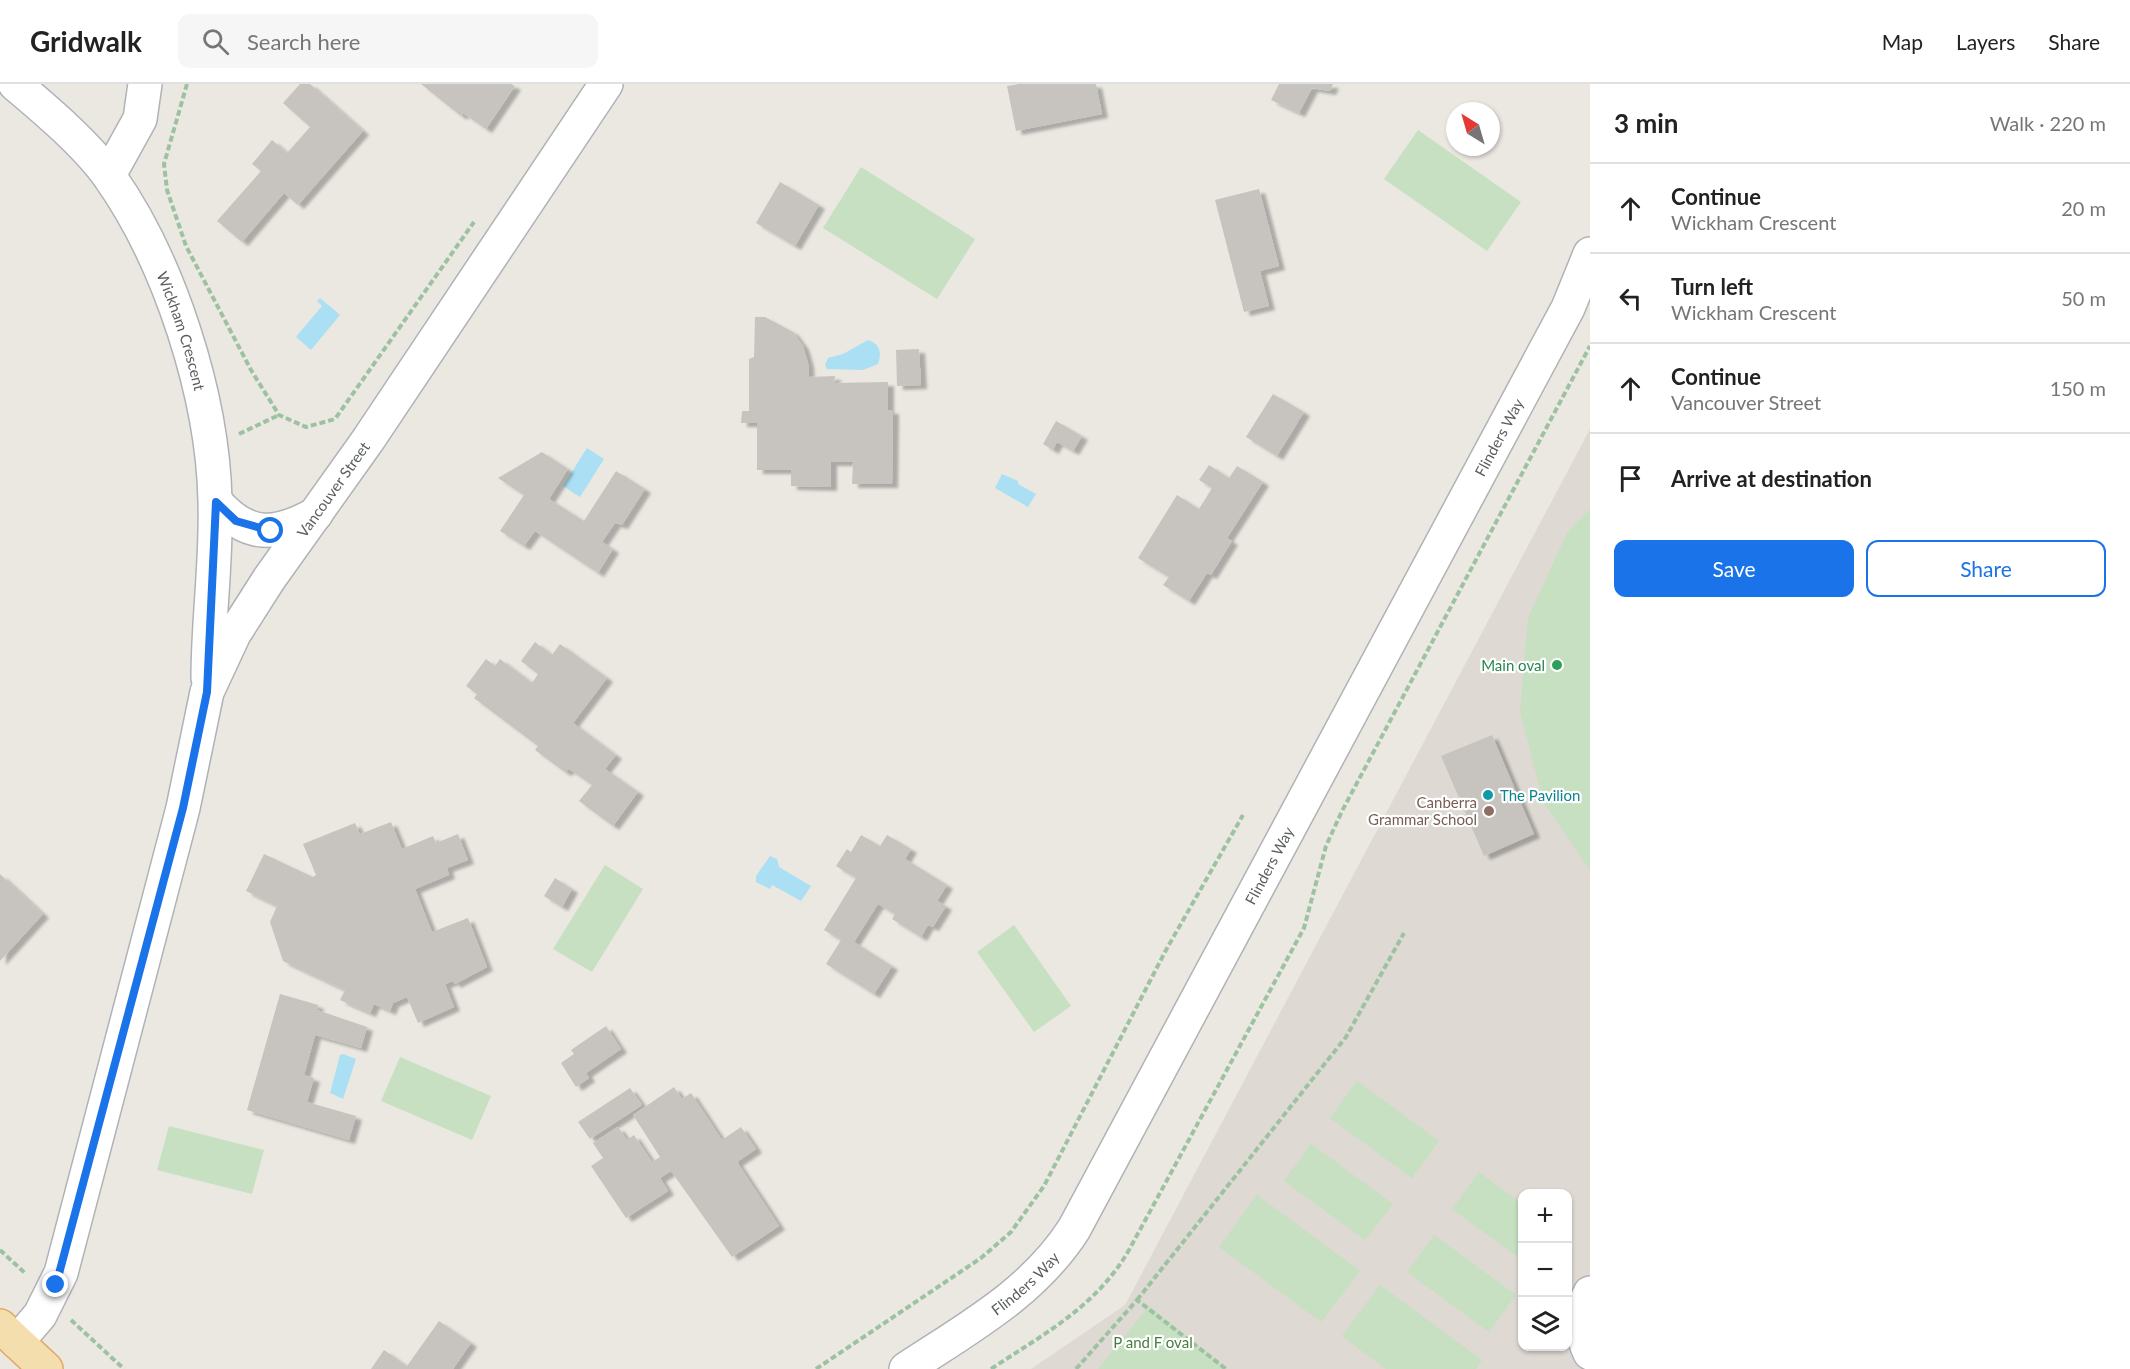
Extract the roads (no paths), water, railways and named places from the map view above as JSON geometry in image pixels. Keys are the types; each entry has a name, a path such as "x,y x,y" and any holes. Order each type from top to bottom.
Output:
{"main road":[{"path":"9,1334 46,1369"}],"street":[{"name":"Wickham Crescent","path":"15,84 51,114 109,175 148,243 185,329 209,448 216,502 207,692"},
{"path":"109,175 140,119 145,84"},
{"name":"Vancouver Street","path":"9,1334 40,1314 61,1273 183,808 207,692 234,634 269,579 317,513 606,84"},
{"name":"Flinders Way","path":"906,1369 1022,1290 1049,1263 1074,1229 1568,308 1590,254"},
{"name":"Flinders Way","path":"1568,308 1590,280"},
{"path":"216,502 236,521 271,531 289,529 317,513"},
{"path":"1590,1293 1582,1320 1585,1344 1590,1353"}],"water":[{"path":"320,298 340,315 311,350 296,337 322,306 317,301"},
{"path":"868,340 879,349 878,364 863,370 827,369 825,365 828,358 843,354"},
{"path":"587,448 604,459 580,497 563,486"},
{"path":"1002,474 1018,481 1018,484 1036,494 1028,507 995,488"},
{"path":"770,856 777,859 779,867 811,886 801,901 772,885 770,889 756,882 756,876"},
{"path":"340,1055 356,1059 343,1099 330,1093"}],"place":[{"name":"Main oval","path":"1557,665"},
{"name":"The Pavilion","path":"1488,795"},
{"name":"Canberra Grammar School","path":"1489,811"}],"park label":[{"name":"P and F oval","path":"1153,1342"}]}
